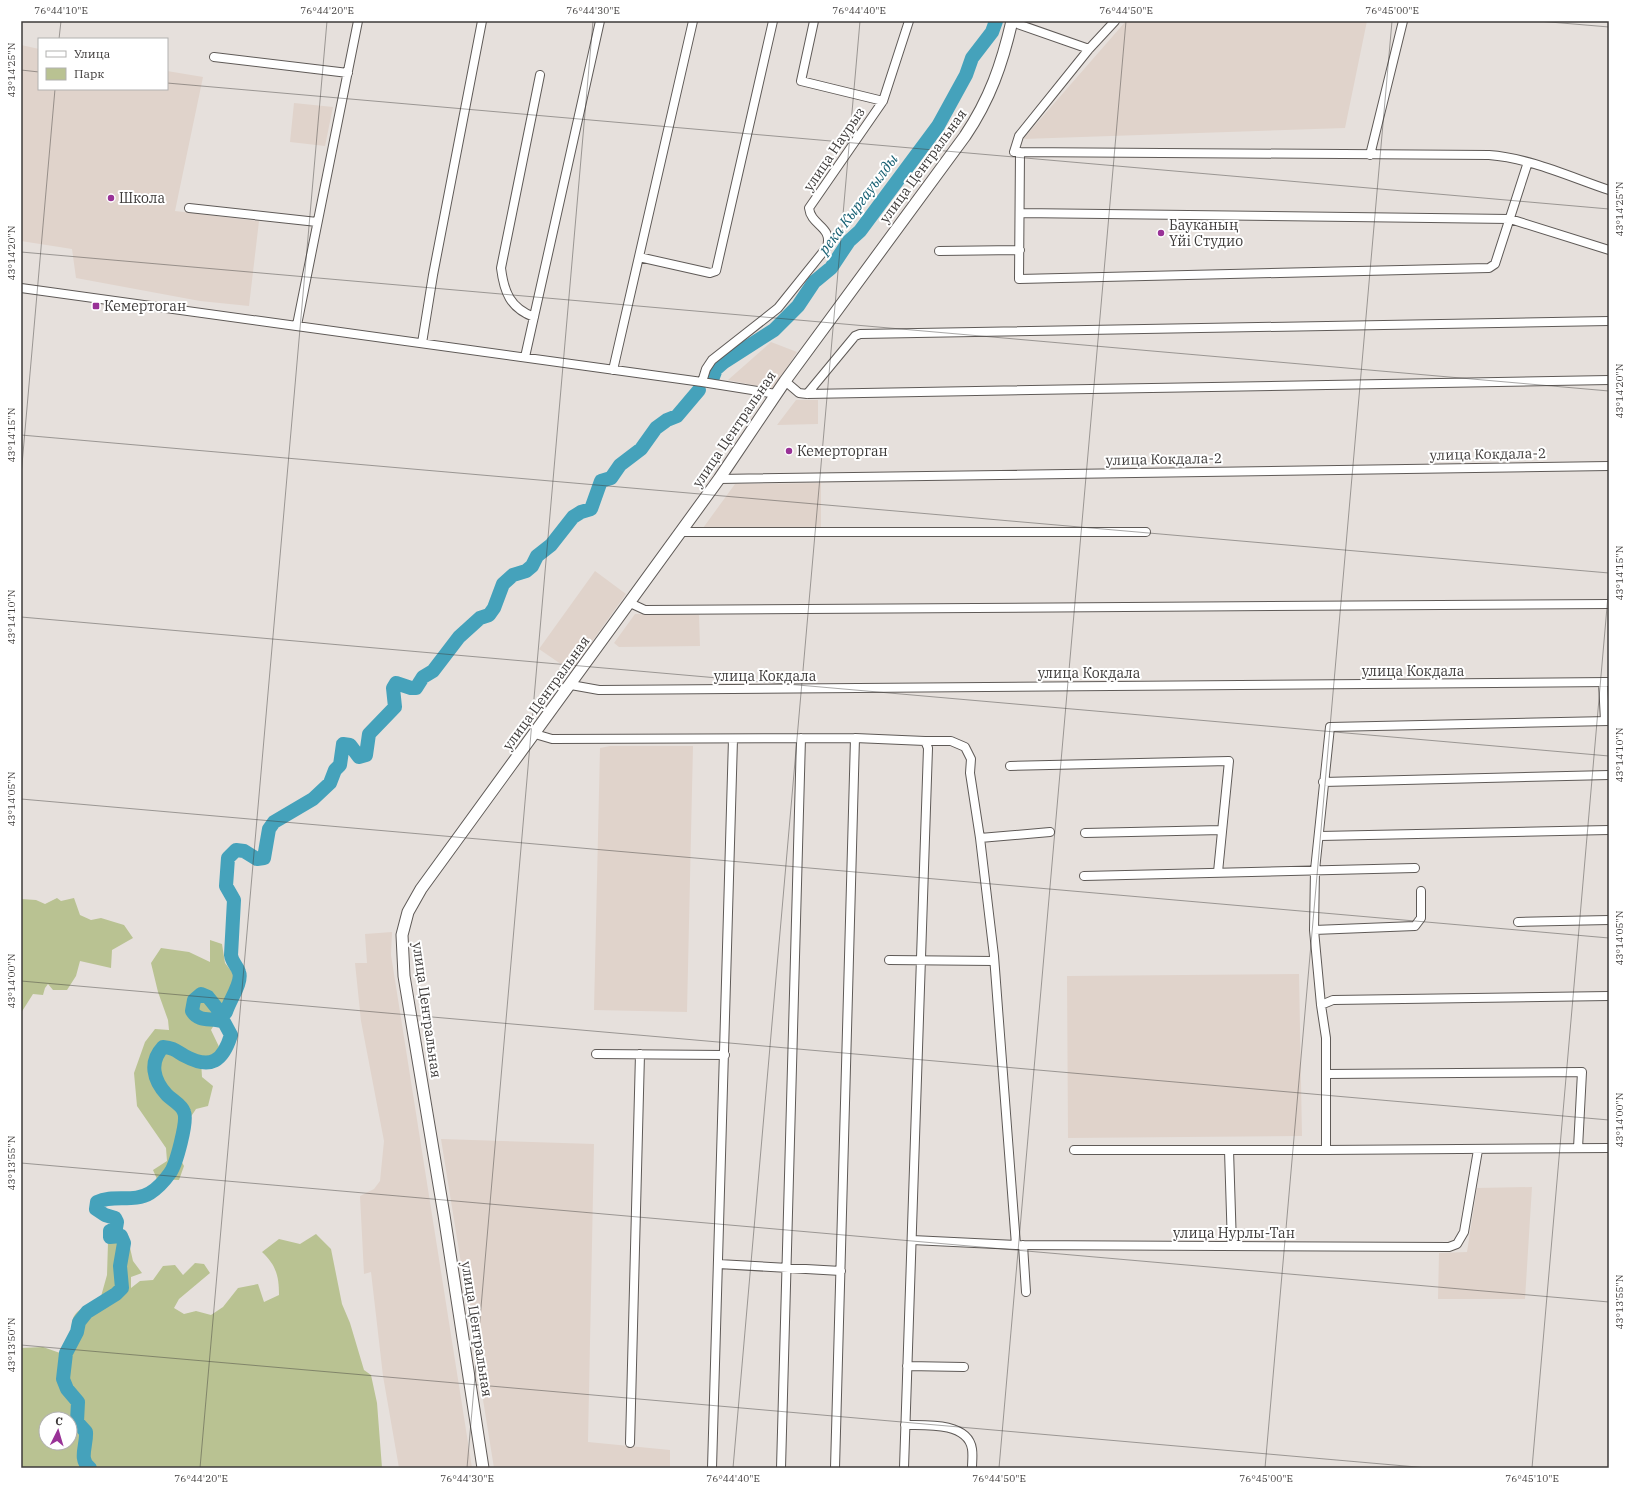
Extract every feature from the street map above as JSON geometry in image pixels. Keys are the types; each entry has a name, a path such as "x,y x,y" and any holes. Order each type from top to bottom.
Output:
{"main road":[{"name":"улица Центральная","path":"483,1468 444,1215 404,976 402,935 408,912 421,889 571,685 719,479 785,381 979,116 988,98 1002,61 1012,21"}],"street":[{"path":"297,326 358,21"},
{"path":"422,343 433,275 482,21"},
{"path":"525,357 600,21"},
{"path":"613,370 693,21"},
{"path":"639,257 710,274 716,270 773,21"},
{"path":"814,21 801,81 883,101"},
{"name":"улица Наурыз","path":"702,382 706,369 712,360 778,308 827,247 829,240 827,233 810,216 810,208 883,101 909,21"},
{"path":"1012,21 1089,49"},
{"path":"1115,21 1089,49 1019,136 1017,152 1020,213 1019,279 1489,268 1495,264 1528,162"},
{"path":"1370,155 1403,21"},
{"path":"214,57 348,73"},
{"path":"534,317 521,312 511,302 503,281 501,268 540,75"},
{"path":"1017,152 1506,156 1609,190"},
{"path":"189,208 318,222"},
{"path":"1020,213 1510,219 1609,250"},
{"path":"939,251 1020,250"},
{"path":"21,288 525,357 776,394"},
{"path":"807,394 855,336 860,334 1609,321"},
{"path":"785,381 799,393 807,394 1609,380"},
{"name":"улица Кокдала-2","path":"719,479 1609,466"},
{"path":"680,532 1146,532"},
{"path":"630,603 645,610 1609,604"},
{"path":"1326,1150 1326,1038 1321,1005 1314,930 1315,870 1320,836 1323,782 1330,727 1607,721 1606,682"},
{"name":"улица Кокдала","path":"571,685 599,690 1606,682"},
{"path":"535,734 552,739 855,738 951,741 965,747 971,759 970,773 980,838 994,961 1020,1245 1026,1292"},
{"path":"780,1468 801,738"},
{"path":"835,1468 855,738"},
{"path":"712,1468 733,739"},
{"path":"904,1468 928,748 925,741"},
{"path":"1010,766 1229,761 1218,872"},
{"path":"1323,782 1609,775"},
{"path":"1085,834 1222,830"},
{"path":"1320,836 1609,830"},
{"path":"980,838 1050,832"},
{"path":"1084,876 1415,868"},
{"path":"1314,930 1415,926 1421,918 1421,891"},
{"path":"1518,922 1609,920"},
{"path":"889,960 994,961"},
{"path":"1321,1005 1333,1000 1609,996"},
{"path":"596,1054 725,1055"},
{"path":"630,1443 640,1054"},
{"path":"1326,1074 1582,1072 1578,1148"},
{"path":"1074,1150 1478,1150 1609,1148"},
{"path":"1229,1150 1232,1246"},
{"name":"улица Нурлы-Тан","path":"912,1240 1020,1245 1449,1247 1457,1244 1464,1232 1478,1150"},
{"path":"718,1264 841,1270"},
{"path":"907,1366 964,1367"},
{"path":"905,1425 949,1428 958,1431 968,1439 972,1448 972,1468"}],"shaded area":[{"path":"1126,21 1367,21 1345,128 1023,139"},
{"path":"21,45 38,49 38,90 168,90 168,71 203,77 175,211 259,221 249,306 200,301 76,278 72,249 21,241"},
{"path":"294,103 333,107 325,146 290,142"},
{"path":"771,342 797,352 773,389 728,380"},
{"path":"796,400 818,400 818,424 777,425"},
{"path":"821,483 821,528 703,528 735,484"},
{"path":"595,571 626,594 571,671 539,649"},
{"path":"635,614 699,615 700,646 619,647 614,643"},
{"path":"610,746 693,746 687,1012 594,1010 600,748"},
{"path":"392,932 391,955 472,1468 399,1468 383,1376 371,1272 364,1274 360,1196 374,1189 380,1181 384,1141 361,1021 355,963 367,963 365,934"},
{"path":"1299,974 1302,1136 1068,1138 1067,976"},
{"path":"441,1139 594,1144 588,1442 670,1450 670,1468 494,1468"},
{"path":"1532,1187 1525,1299 1438,1299 1439,1253 1467,1252 1477,1188"}],"green space":[{"path":"57,898 61,901 74,898 80,915 91,920 101,918 124,925 133,938 112,950 111,968 80,961 76,976 67,990 53,990 48,984 43,995 33,994 21,1013 21,899 36,900 45,904"},
{"path":"210,940 222,944 225,963 235,976 232,996 211,1030 222,1053 201,1061 202,1077 213,1086 208,1106 196,1109 186,1124 184,1145 179,1157 184,1166 179,1180 157,1179 153,1170 167,1161 166,1148 137,1106 134,1073 145,1042 155,1029 169,1030 168,1020 158,992 151,963 161,948 189,952 210,962"},
{"path":"316,1234 331,1249 342,1304 350,1323 364,1370 371,1375 377,1403 382,1468 21,1468 21,1348 43,1347 60,1353 72,1339 72,1323 76,1313 100,1300 107,1275 108,1243 128,1239 133,1261 142,1273 131,1277 131,1288 140,1281 153,1280 163,1266 175,1265 183,1275 195,1263 204,1264 210,1273 179,1299 174,1308 184,1314 196,1311 211,1315 223,1307 238,1288 258,1284 264,1302 279,1295 276,1271 274,1266 262,1252 279,1239 300,1244"}],"waterway":[{"name":"река Кыргауылды","path":"713,377 716,369 724,362 774,330 798,306 814,282 831,268 849,241 860,231 938,126 966,75 972,58 992,32 996,21"},
{"name":"река Кыргауылды","path":"90,1468 84,1461 86,1432 77,1422 78,1402 67,1389 63,1379 66,1353 77,1332 79,1322 87,1312 116,1294 122,1288 120,1266 124,1243 121,1236 110,1237 110,1231 116,1228 117,1222 115,1218 105,1215 96,1209 97,1202 110,1199 137,1198 150,1193 168,1176 175,1161 181,1143 185,1117 183,1109 162,1089 158,1083 154,1071 156,1059 163,1047 173,1049 194,1060 209,1062 220,1057 228,1044 231,1035 224,1022 198,1017 192,1011 194,1000 201,994 208,997 220,1012 226,1012 239,981 239,972 232,960 231,955 234,900 226,886 228,858 236,850 244,851 257,859 264,858 269,829 274,822 313,799 330,783 335,770 340,765 343,744 350,745 359,757 366,755 369,734 395,707 393,688 396,683 411,688 416,688 423,677 433,671 459,637 480,618 489,615 494,608 503,584 513,575 526,571 532,566 537,556 551,545 573,517 581,512 591,509 601,481 611,478 620,465 641,449 656,428 667,420 677,416 699,390"}],"place":[{"name":"Школа","path":"111,198"},
{"name":"Бауканың Үйі Студио","path":"1161,233"},
{"name":"Кемертоган","path":"96,306"},
{"name":"Кемерторган","path":"789,451"}]}
